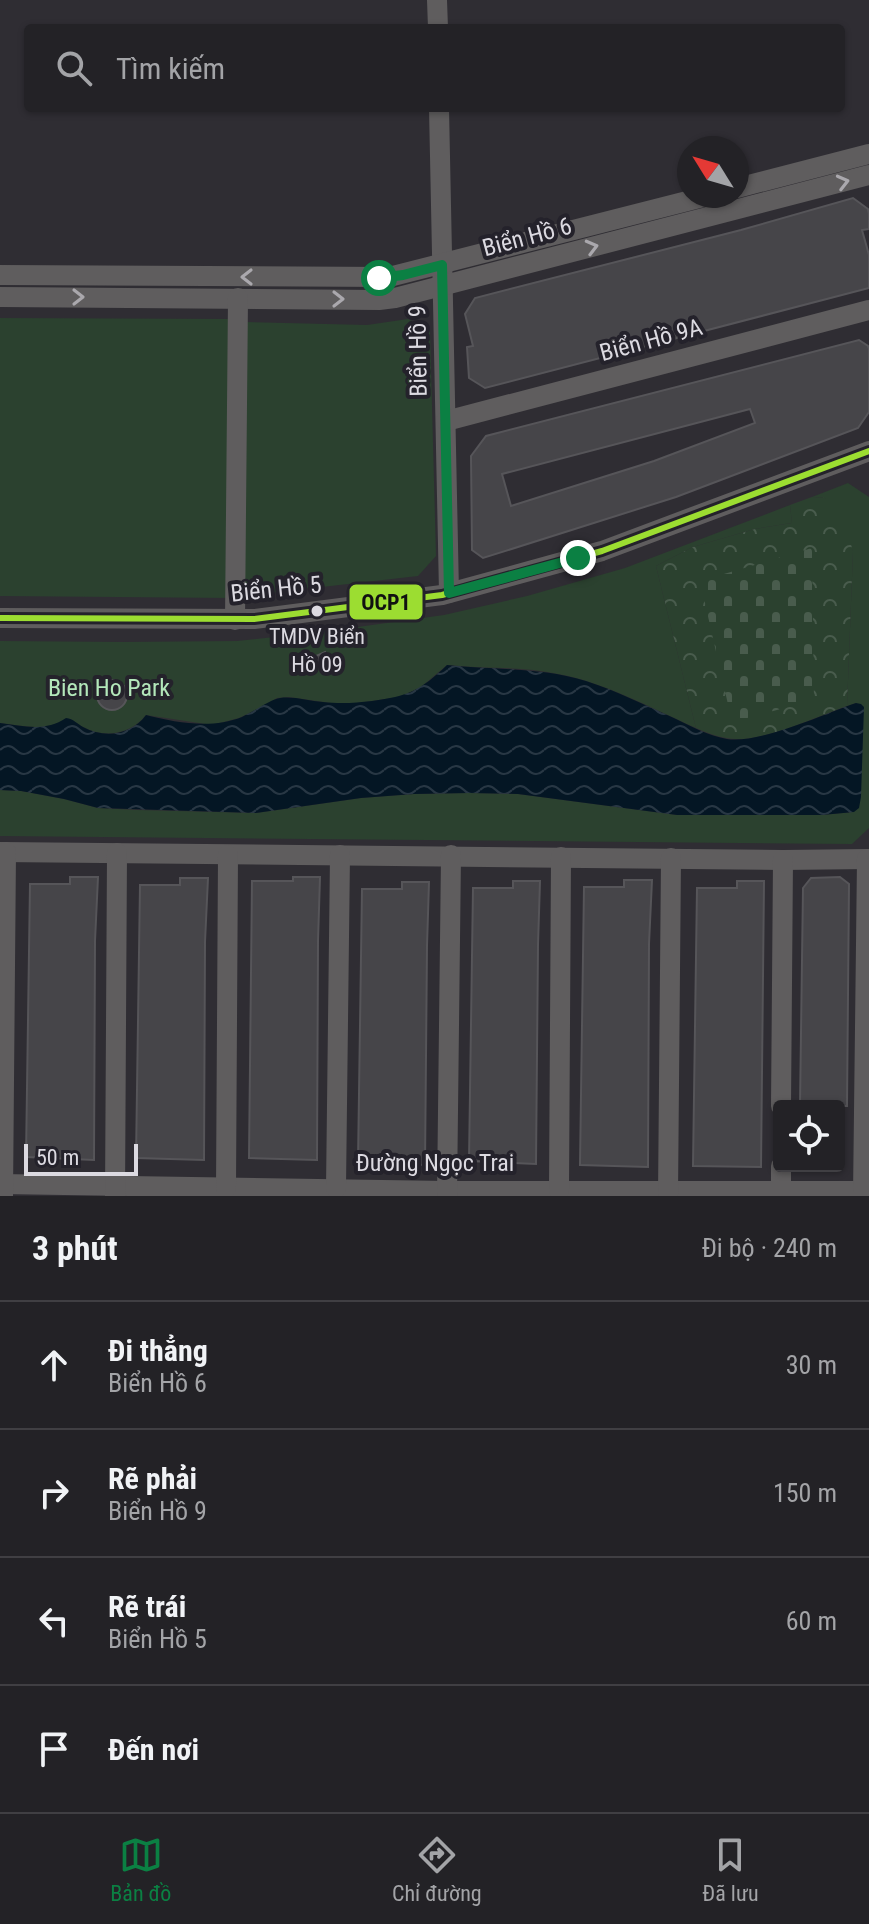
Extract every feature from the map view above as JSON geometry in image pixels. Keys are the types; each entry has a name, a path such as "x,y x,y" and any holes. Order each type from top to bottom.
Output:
{"street":[{"path":"437,0 438,24"},
{"name":"Biển Hồ 9","path":"439,112 449,593"},
{"path":"749,185 869,154"},
{"name":"Biển Hồ 6","path":"0,297 395,298 869,175"},
{"name":"Biển Hồ 6","path":"0,275 379,278 403,275 677,204"},
{"path":"235,620 238,298"},
{"name":"Biển Hồ 9A","path":"446,421 869,310"},
{"name":"Biển Hồ 5","path":"0,618 235,620 449,593 602,551 869,451"},
{"path":"2,1188 3,852 868,859 865,1193"},
{"path":"115,1192 117,853"},
{"path":"226,1188 228,855"},
{"path":"336,1188 340,855"},
{"path":"447,1193 451,855"},
{"path":"559,1190 561,857"},
{"path":"668,1193 671,858"},
{"path":"781,1100 783,860"},
{"path":"781,1172 781,1193"},
{"name":"Đường Ngọc Trai","path":"2,1188 115,1192 336,1188 447,1193 559,1190 865,1193"}],"green space":[{"path":"0,318 229,319 230,598 0,596"},
{"path":"408,319 430,330 436,556 418,576 244,596 245,322 367,325"},
{"path":"848,483 869,497 869,828 852,844 0,836 0,790 21,791 98,808 138,810 256,813 361,798 469,793 518,794 677,815 821,815 854,812 856,703 847,706 853,551 825,498 812,497"},
{"path":"812,497 825,498 835,504 842,515 853,551 847,706 754,738 726,738 696,728 656,566 693,547 755,529 792,523 790,505"},
{"name":"Bien Ho Park","path":"790,505 792,523 755,529 693,547 656,566 696,728 628,697 576,678 530,670 447,665 421,687 400,697 344,705 277,698 239,718 212,725 146,715 133,727 117,733 91,731 66,719 42,727 0,723 0,641 237,641 444,615 527,596 625,568"},
{"path":"812,548 814,700 732,722 700,581"}],"water":[{"path":"447,665 569,676 609,689 701,731 727,739 773,733 856,703 861,704 864,707 859,808 854,812 822,815 677,815 518,794 469,793 361,798 256,813 98,808 21,791 0,790 0,723 42,727 66,718 91,731 109,734 133,727 146,715 182,722 219,723 242,717 280,698 341,703 395,697 413,691"}],"building":[{"path":"853,198 868,209 869,214 869,229 862,230 869,255 869,288 485,388 469,378 467,347 473,346 465,314 475,298"},
{"path":"859,340 869,349 869,412 858,428 676,497 483,558 472,550 471,456 486,436","holes":["750,409 755,423 654,461 511,506 502,474"]},
{"path":"325,652 330,663 312,671 307,660"},
{"path":"112,680 122,685 127,695 122,705 112,710 102,705 97,695 102,685"},
{"path":"70,877 98,877 94,1160 26,1157 30,884 70,884"},
{"path":"293,877 320,877 317,1160 249,1158 252,881 293,881"},
{"path":"840,877 849,884 847,1106 845,1100 800,1100 803,888 811,878"},
{"path":"180,878 208,878 204,1160 136,1158 140,885 180,885"},
{"path":"624,880 652,880 648,1167 580,1165 584,887 624,887"},
{"path":"513,881 540,881 536,1164 469,1161 473,888 513,888"},
{"path":"737,881 764,881 761,1167 693,1166 697,888 737,888"},
{"path":"402,882 429,882 425,1165 358,1162 362,889 402,889"}],"transit line":[{"name":"OCP1","path":"0,618 254,619 442,595 602,551 869,451"}],"place":[{"name":"TMDV Biển Hồ 09","path":"317,611"}],"route":[{"path":"379,278 442,265 449,593 578,558"}]}
